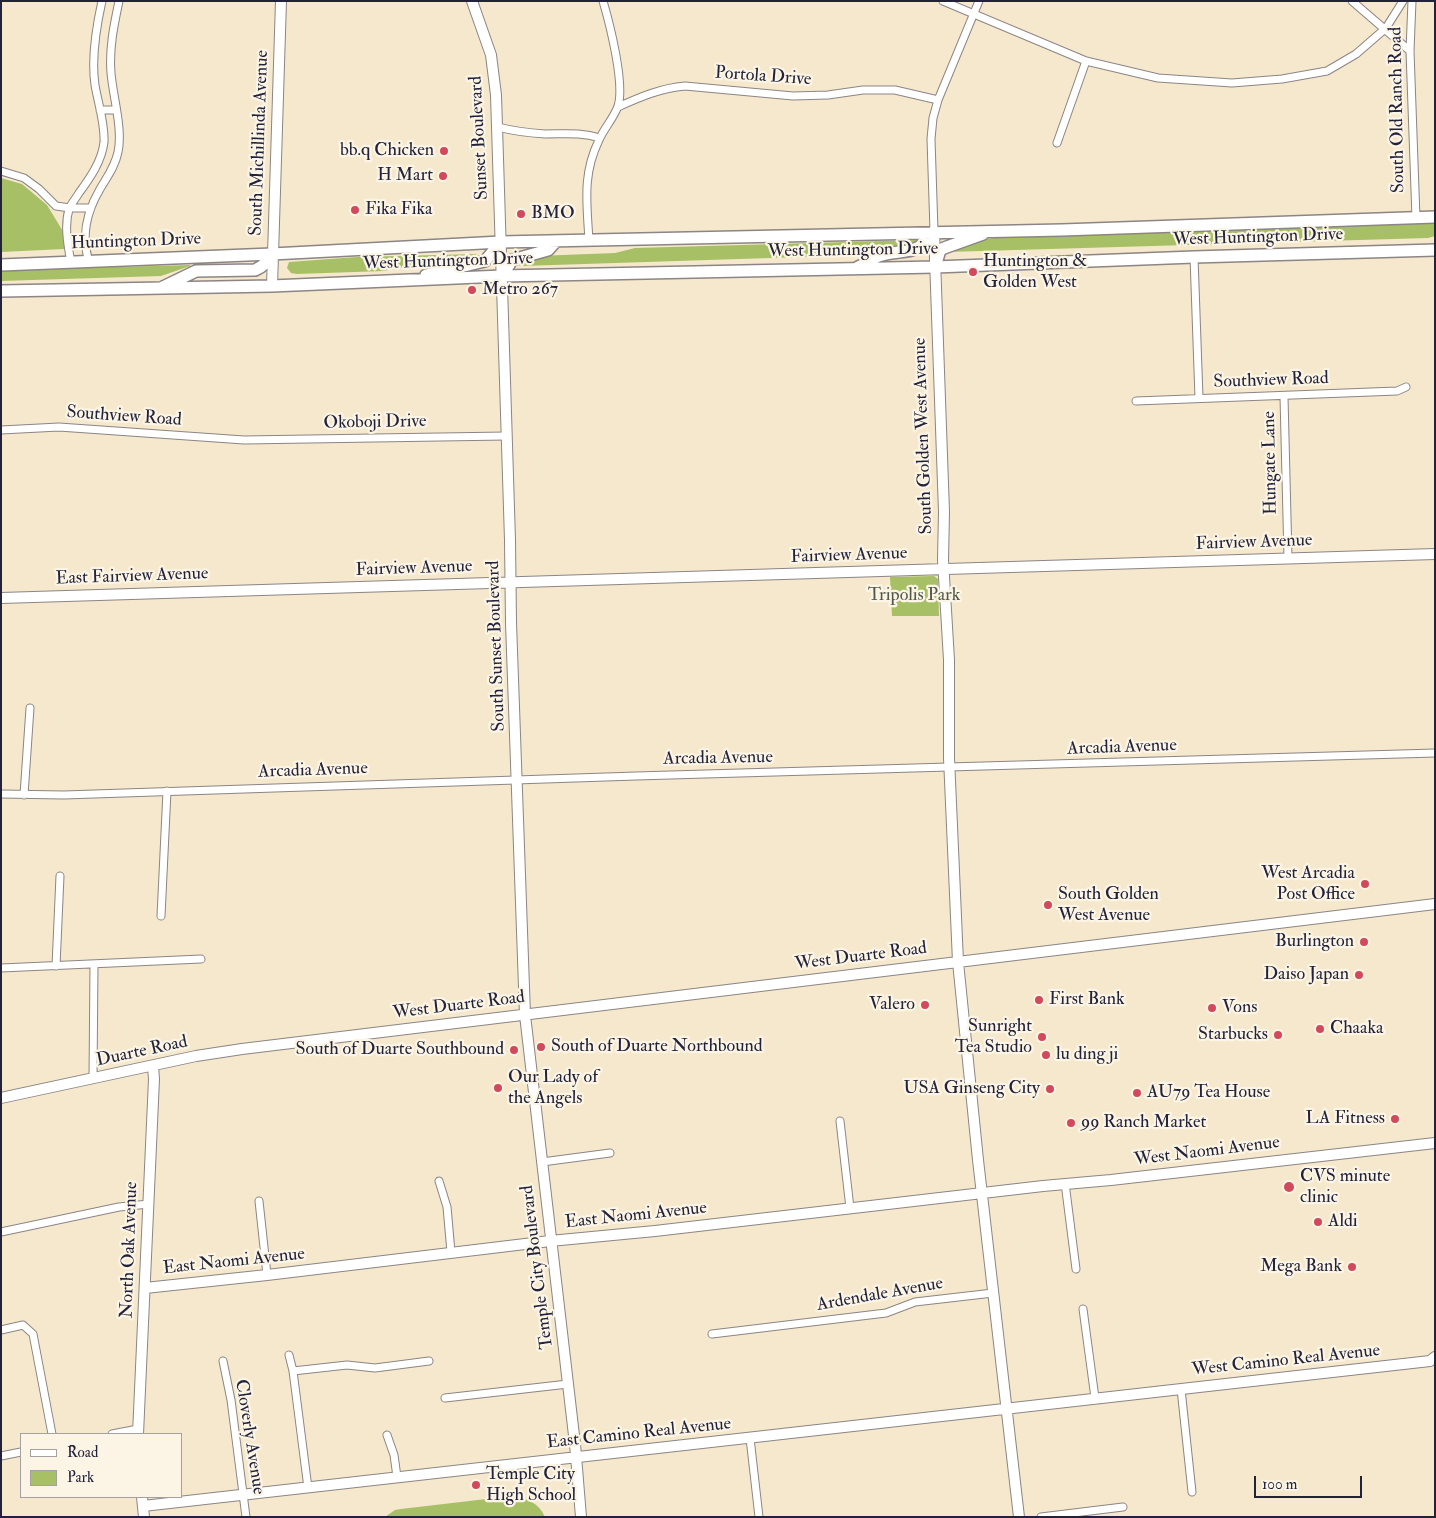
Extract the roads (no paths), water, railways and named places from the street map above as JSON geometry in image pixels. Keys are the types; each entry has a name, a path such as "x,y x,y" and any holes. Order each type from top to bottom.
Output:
{"main road":[{"name":"West Huntington Drive","path":"272,254 501,242 993,231 1435,217"},
{"path":"857,268 880,256 918,248 926,243 934,231"},
{"path":"935,267 940,250 993,231"},
{"path":"502,276 512,260 548,250 556,241"},
{"path":"413,280 433,272 451,270 485,261 501,242"},
{"name":"West Huntington Drive","path":"272,286 502,276 935,267 1194,256 1435,250"},
{"name":"Huntington Drive","path":"1,265 272,254"},
{"path":"161,288 196,270 255,270 267,263 272,254"},
{"path":"1,291 272,286"}],"street":[{"path":"71,262 67,223 70,208 93,173 104,142 94,83 94,58 102,1"},
{"path":"89,262 85,248 86,223 90,208 109,176 118,150 119,136 111,54 119,1"},
{"name":"South Michillinda Avenue","path":"272,286 280,1"},
{"name":"Sunset Boulevard","path":"472,1 491,55 494,74 498,127 502,276"},
{"path":"589,241 587,175 591,159 600,138 618,106 620,96 616,58 603,1"},
{"path":"944,1 1086,61 1158,78 1232,83 1282,79 1327,71 1356,54 1386,28 1403,1"},
{"path":"934,231 931,139 933,118 938,100 979,1"},
{"path":"1352,1 1386,28 1410,51"},
{"name":"South Old Ranch Road","path":"1412,1 1410,51 1416,218"},
{"path":"1057,143 1086,61"},
{"name":"Portola Drive","path":"618,106 651,92 685,86 793,96 828,95 862,90 895,90 938,100"},
{"path":"100,110 116,110"},
{"path":"498,127 546,134 579,133 600,138"},
{"path":"1,171 24,178 39,189 56,206 90,208"},
{"name":"South Golden West Avenue","path":"934,231 944,512 944,569 948,632 950,767 958,962 1019,1517"},
{"path":"1194,256 1199,398"},
{"name":"South Sunset Boulevard","path":"502,276 510,582 525,1014"},
{"name":"Southview Road","path":"1136,400 1397,391 1406,387"},
{"name":"Hungate Lane","path":"1284,396 1288,558"},
{"name":"Southview Road","path":"1,430 59,427 244,440"},
{"name":"Okoboji Drive","path":"244,440 506,436"},
{"name":"Fairview Avenue","path":"264,590 1435,554"},
{"name":"East Fairview Avenue","path":"1,598 264,590"},
{"path":"24,795 30,708"},
{"name":"Arcadia Avenue","path":"1,794 166,791 1435,753"},
{"path":"161,916 166,791"},
{"path":"56,966 60,876"},
{"name":"West Duarte Road","path":"292,1043 1435,904"},
{"path":"1,968 201,959"},
{"path":"93,1079 94,964"},
{"name":"Temple City Boulevard","path":"525,1014 568,1384 581,1517"},
{"name":"Duarte Road","path":"1,1098 206,1055 292,1043"},
{"name":"North Oak Avenue","path":"138,1432 149,1204 153,1066"},
{"path":"840,1121 850,1208"},
{"name":"West Naomi Avenue","path":"983,1193 1435,1143"},
{"path":"542,1162 610,1153"},
{"path":"439,1181 447,1207 451,1252"},
{"path":"1065,1183 1076,1270"},
{"name":"East Naomi Avenue","path":"145,1288 983,1193"},
{"path":"259,1201 267,1275"},
{"path":"1,1232 118,1206 149,1204"},
{"name":"Ardendale Avenue","path":"712,1334 886,1313 915,1302 993,1293"},
{"path":"1084,1309 1095,1398"},
{"path":"1,1330 23,1325 33,1334 52,1433"},
{"path":"289,1355 293,1371 308,1488"},
{"name":"West Camino Real Avenue","path":"1138,1394 1430,1361 1435,1357"},
{"name":"Cloverly Avenue","path":"223,1361 231,1400 246,1517"},
{"path":"293,1371 347,1365 375,1368 429,1361"},
{"path":"445,1398 568,1384"},
{"path":"1181,1389 1192,1492"},
{"name":"East Camino Real Avenue","path":"143,1507 1138,1394"},
{"path":"125,1433 138,1432"},
{"path":"387,1435 394,1455 397,1478"},
{"path":"750,1438 759,1517"},
{"path":"1,1456 20,1452"},
{"path":"1041,1517 1123,1507"}],"place":[{"name":"bb.q Chicken","path":"444,151"},
{"name":"H Mart","path":"443,176"},
{"name":"Fika Fika","path":"355,210"},
{"name":"BMO","path":"521,214"},
{"name":"Huntington & Golden West","path":"973,272"},
{"name":"Metro 267","path":"472,290"},
{"name":"West Arcadia Post Office","path":"1365,884"},
{"name":"South Golden West Avenue","path":"1048,905"},
{"name":"Burlington","path":"1364,942"},
{"name":"Daiso Japan","path":"1359,975"},
{"name":"First Bank","path":"1039,1000"},
{"name":"Valero","path":"925,1005"},
{"name":"Vons","path":"1212,1008"},
{"name":"Chaaka","path":"1320,1029"},
{"name":"Starbucks","path":"1278,1035"},
{"name":"Sunright Tea Studio","path":"1042,1037"},
{"name":"South of Duarte Northbound","path":"541,1047"},
{"name":"South of Duarte Southbound","path":"514,1050"},
{"name":"lu ding ji","path":"1046,1055"},
{"name":"Our Lady of the Angels","path":"498,1088"},
{"name":"USA Ginseng City","path":"1050,1089"},
{"name":"AU79 Tea House","path":"1137,1093"},
{"name":"LA Fitness","path":"1395,1119"},
{"name":"99 Ranch Market","path":"1071,1123"},
{"name":"CVS minute clinic","path":"1289,1187"},
{"name":"Aldi","path":"1318,1222"},
{"name":"Mega Bank","path":"1352,1267"},
{"name":"Temple City High School","path":"476,1485"}],"park label":[{"name":"Tripolis Park","path":"914,596"}]}
